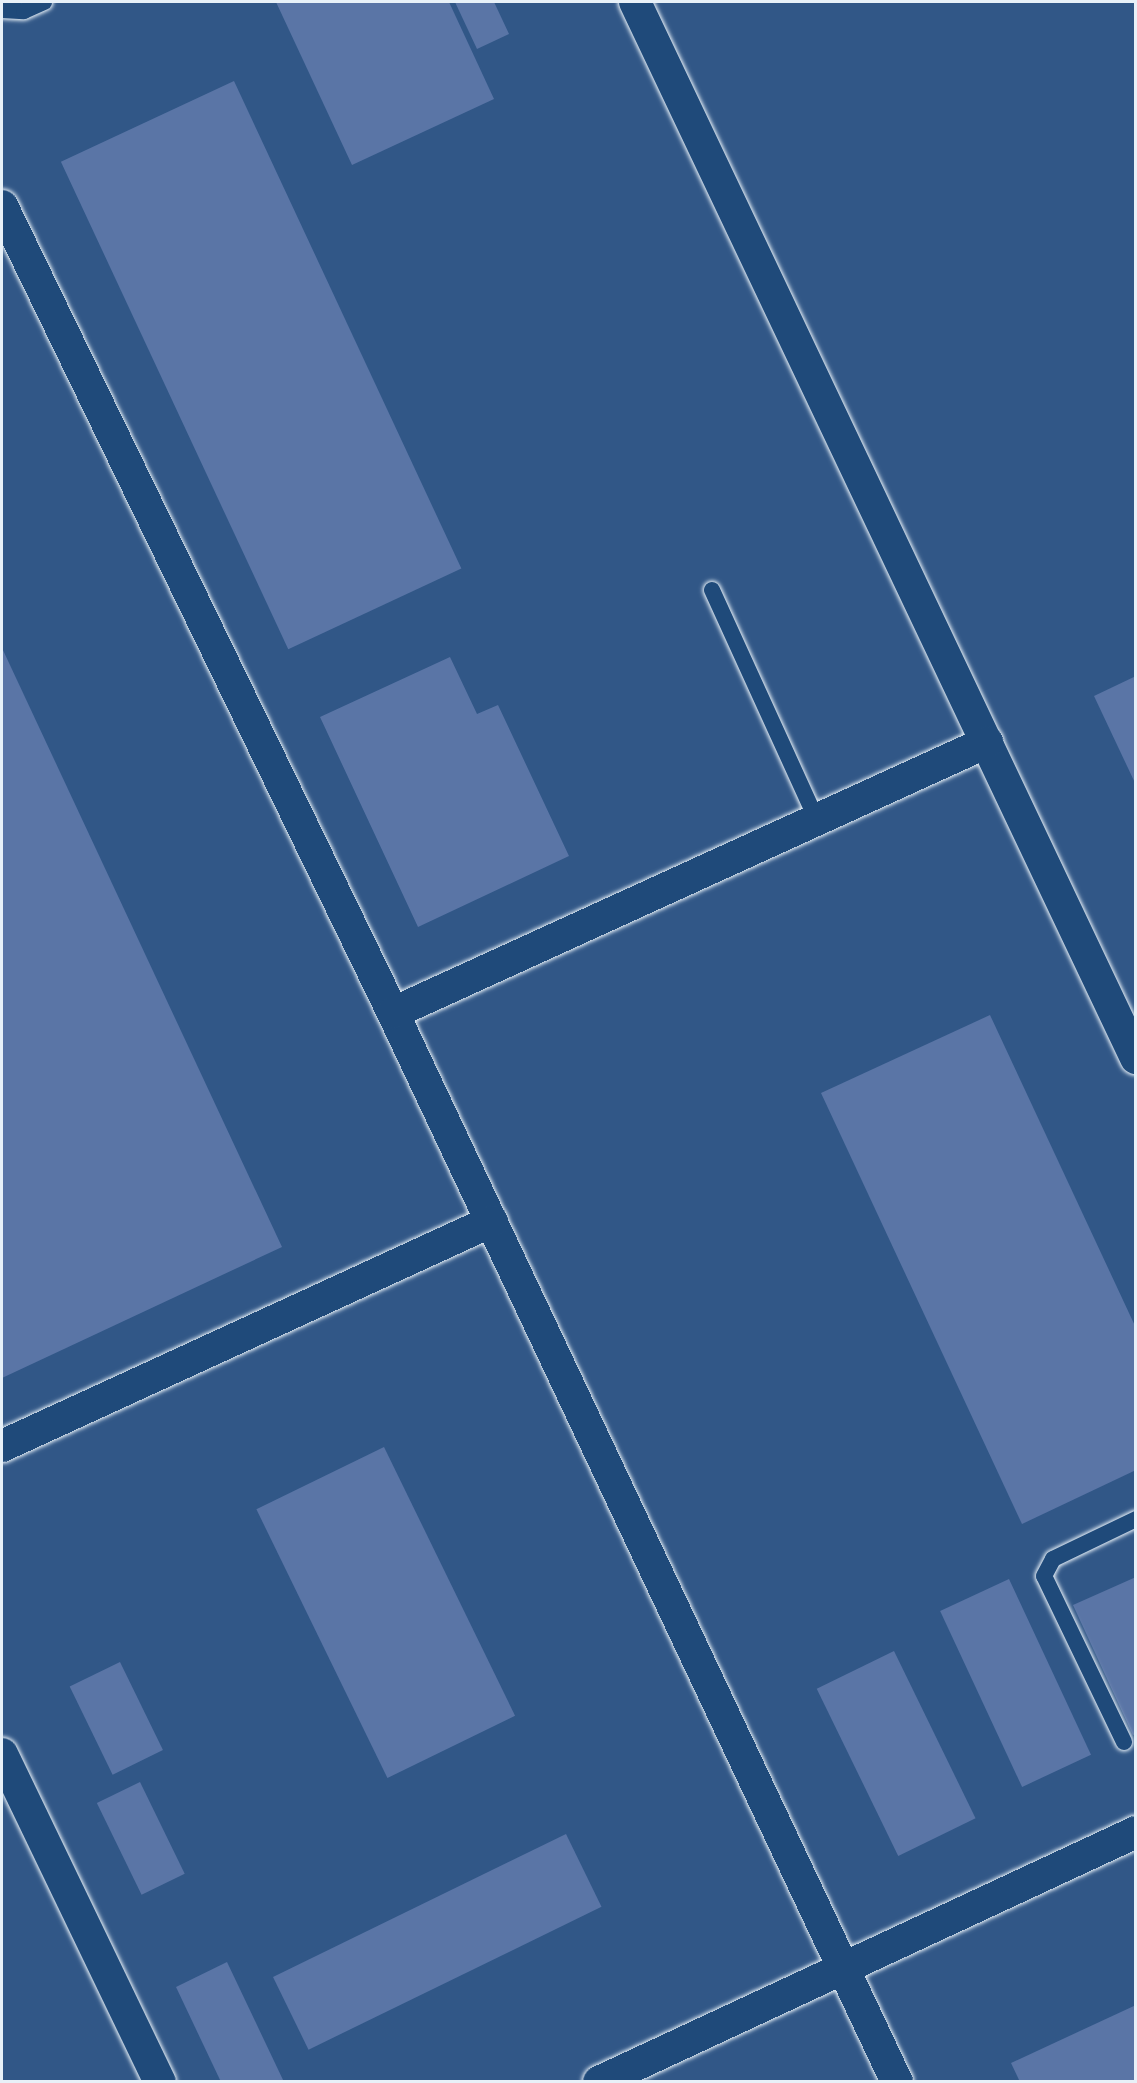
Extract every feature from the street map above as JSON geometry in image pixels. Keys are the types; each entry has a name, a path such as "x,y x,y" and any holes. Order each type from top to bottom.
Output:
{"street":[{"path":"635,2 1136,1058"},
{"path":"2,206 393,1013 897,2082"},
{"path":"393,1013 987,742"},
{"path":"2,1446 492,1221"},
{"path":"2,1754 160,2082"},
{"path":"599,2082 1136,1832"}],"lane":[{"path":"2,10 24,11 44,2"},
{"path":"712,590 817,820"},
{"path":"1124,1742 1044,1576 1053,1559 1136,1519"}],"shaded area":[{"path":"2,2 1135,2 1135,2082 2,2082"}],"building":[{"path":"276,2 449,2 494,99 352,165"},
{"path":"455,2 494,2 509,34 477,49"},
{"path":"234,81 461,569 288,649 61,162"},
{"path":"2,648 282,1247 2,1378"},
{"path":"450,657 477,714 498,705 569,856 418,927 320,717"},
{"path":"1136,676 1136,785 1094,696"},
{"path":"990,1015 1136,1328 1136,1470 1022,1524 821,1093"},
{"path":"384,1447 515,1716 387,1778 256,1509"},
{"path":"1136,1577 1136,1734 1133,1735 1073,1605"},
{"path":"1009,1579 1091,1755 1022,1787 940,1611"},
{"path":"894,1651 976,1818 898,1856 817,1689"},
{"path":"120,1662 163,1750 113,1775 70,1687"},
{"path":"140,1782 185,1874 142,1895 97,1803"},
{"path":"566,1834 602,1907 309,2050 273,1977"},
{"path":"227,1962 284,2082 221,2082 176,1987"},
{"path":"1136,2005 1136,2082 1020,2082 1011,2063"}]}
